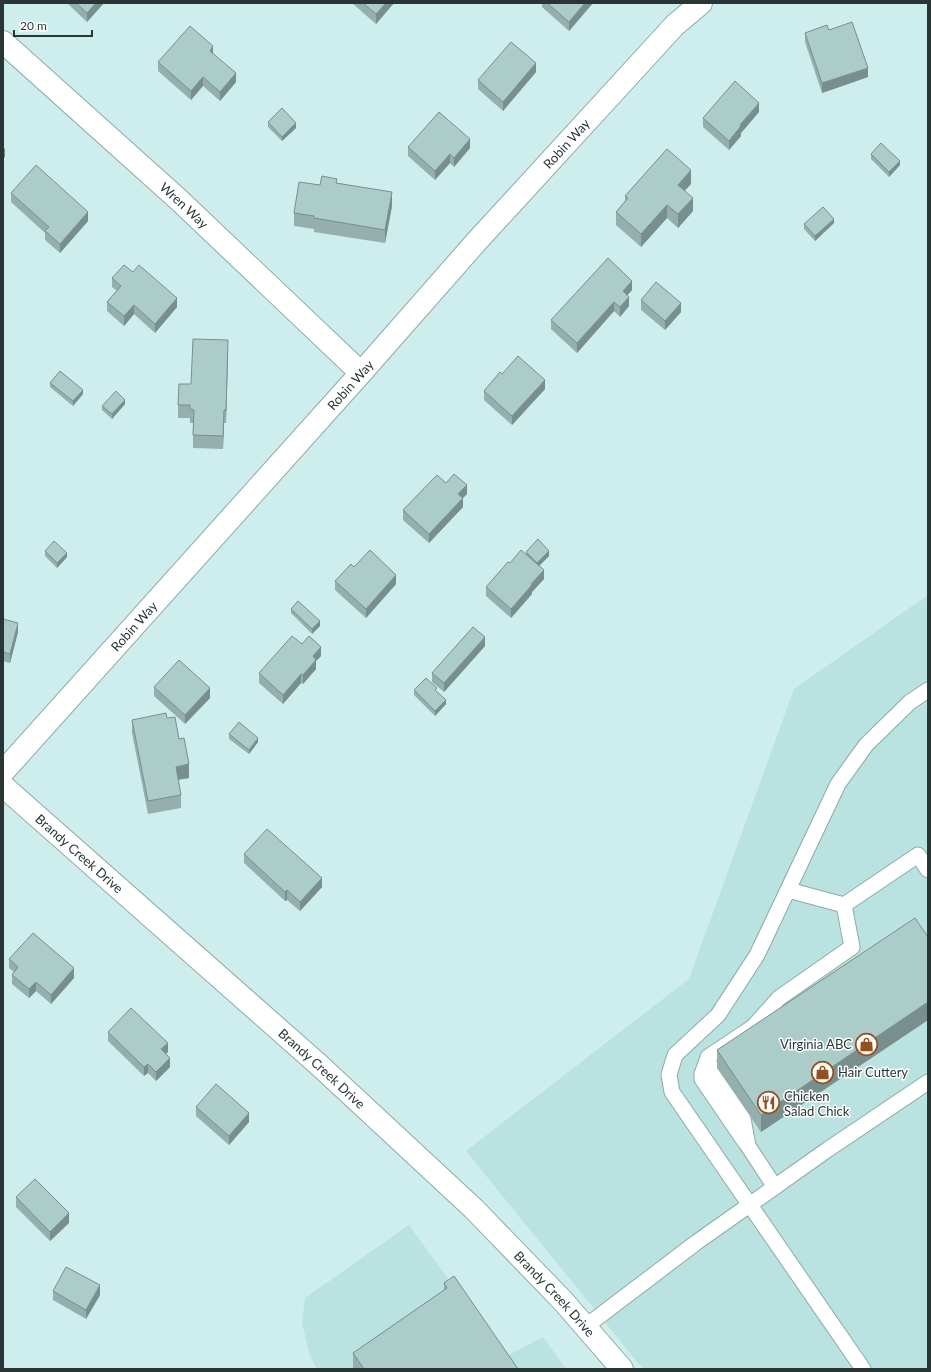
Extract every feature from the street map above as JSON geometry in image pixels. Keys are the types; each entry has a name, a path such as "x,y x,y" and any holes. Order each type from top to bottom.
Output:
{"street":[{"name":"Robin Way","path":"3,772 361,373 477,241 675,25 701,3"},
{"name":"Wren Way","path":"3,42 179,200 361,373"},
{"name":"Brandy Creek Drive","path":"3,786 319,1065 474,1209 563,1301 622,1369"}],"lane":[{"path":"863,1369 672,1092 669,1075 675,1055 718,1015 753,961 838,784 866,745 910,702 928,690"},
{"path":"788,890 844,905 923,852 928,870"},
{"path":"776,1187 748,1146 742,1114 707,1061 708,1057 753,1027 779,998 852,947 844,905"},
{"path":"585,1327 697,1242 928,1082"}],"shaded area":[{"path":"928,595 928,1369 643,1369 466,1151 689,979 794,689"},
{"path":"409,1225 505,1357 543,1337 566,1369 317,1369 310,1356 302,1323 305,1298"}],"building":[{"path":"76,3 96,3 87,13"},
{"path":"363,3 386,3 376,14"},
{"path":"547,3 585,3 569,22"},
{"path":"852,22 868,68 822,83 805,33 827,25 829,30"},
{"path":"190,26 213,46 210,51 236,73 220,92 203,77 191,91 158,62"},
{"path":"511,42 536,63 503,102 478,80"},
{"path":"735,81 759,103 740,125 741,126 729,141 703,118"},
{"path":"282,108 296,123 282,137 268,122"},
{"path":"439,112 470,139 454,158 450,154 435,171 408,147"},
{"path":"881,143 900,161 889,172 871,154"},
{"path":"667,149 691,170 678,185 693,198 678,214 667,205 641,234 616,212 628,198 625,196"},
{"path":"36,165 88,212 60,244 45,231 49,227 11,193"},
{"path":"322,176 337,179 336,183 392,192 385,230 314,218 314,216 294,213 299,182 320,185"},
{"path":"823,207 834,219 815,236 804,224"},
{"path":"608,258 632,281 623,291 629,297 620,307 614,302 577,343 551,320"},
{"path":"124,265 133,272 139,265 177,298 155,324 134,305 124,316 107,302 121,286 112,278"},
{"path":"656,282 681,303 665,321 641,300"},
{"path":"193,339 228,340 226,410 224,410 223,436 193,435 194,410 190,409 190,405 178,405 179,384 191,384"},
{"path":"518,356 545,380 512,416 484,391 500,372 502,374"},
{"path":"60,371 83,390 73,401 50,383"},
{"path":"116,391 125,400 112,414 102,406"},
{"path":"454,474 467,485 458,494 463,498 429,534 403,510 437,475 446,483"},
{"path":"538,539 549,551 537,563 526,552"},
{"path":"54,541 67,553 57,563 45,551"},
{"path":"370,550 396,575 366,609 335,581 351,564 354,567"},
{"path":"521,550 544,570 511,609 486,587"},
{"path":"298,601 320,621 312,629 291,609"},
{"path":"3,619 18,623 10,654 3,652"},
{"path":"473,627 485,637 444,683 432,673"},
{"path":"292,636 302,644 309,636 321,647 313,656 316,660 303,675 301,674 283,695 259,673"},
{"path":"179,660 210,688 185,715 154,687"},
{"path":"426,678 437,688 435,690 446,700 435,711 414,690"},
{"path":"166,713 167,718 175,717 179,739 184,738 189,764 176,767 181,795 148,801 132,720"},
{"path":"239,722 258,738 249,750 229,734"},
{"path":"267,829 322,878 300,902 287,890 285,892 244,854"},
{"path":"915,918 928,937 928,1002 761,1115 717,1050"},
{"path":"33,933 74,968 51,995 36,982 29,989 12,975 18,967 9,959"},
{"path":"131,1008 168,1043 161,1049 170,1058 156,1072 148,1064 144,1067 108,1032"},
{"path":"216,1084 249,1113 229,1136 196,1107"},
{"path":"35,1179 69,1213 50,1232 16,1197"},
{"path":"66,1267 100,1285 86,1310 53,1291"},
{"path":"454,1276 518,1369 364,1369 353,1353 447,1288 444,1283"}],"place":[{"name":"Virginia ABC","path":"867,1044"},
{"name":"Hair Cuttery","path":"823,1072"},
{"name":"Chicken Salad Chick","path":"769,1103"}]}
